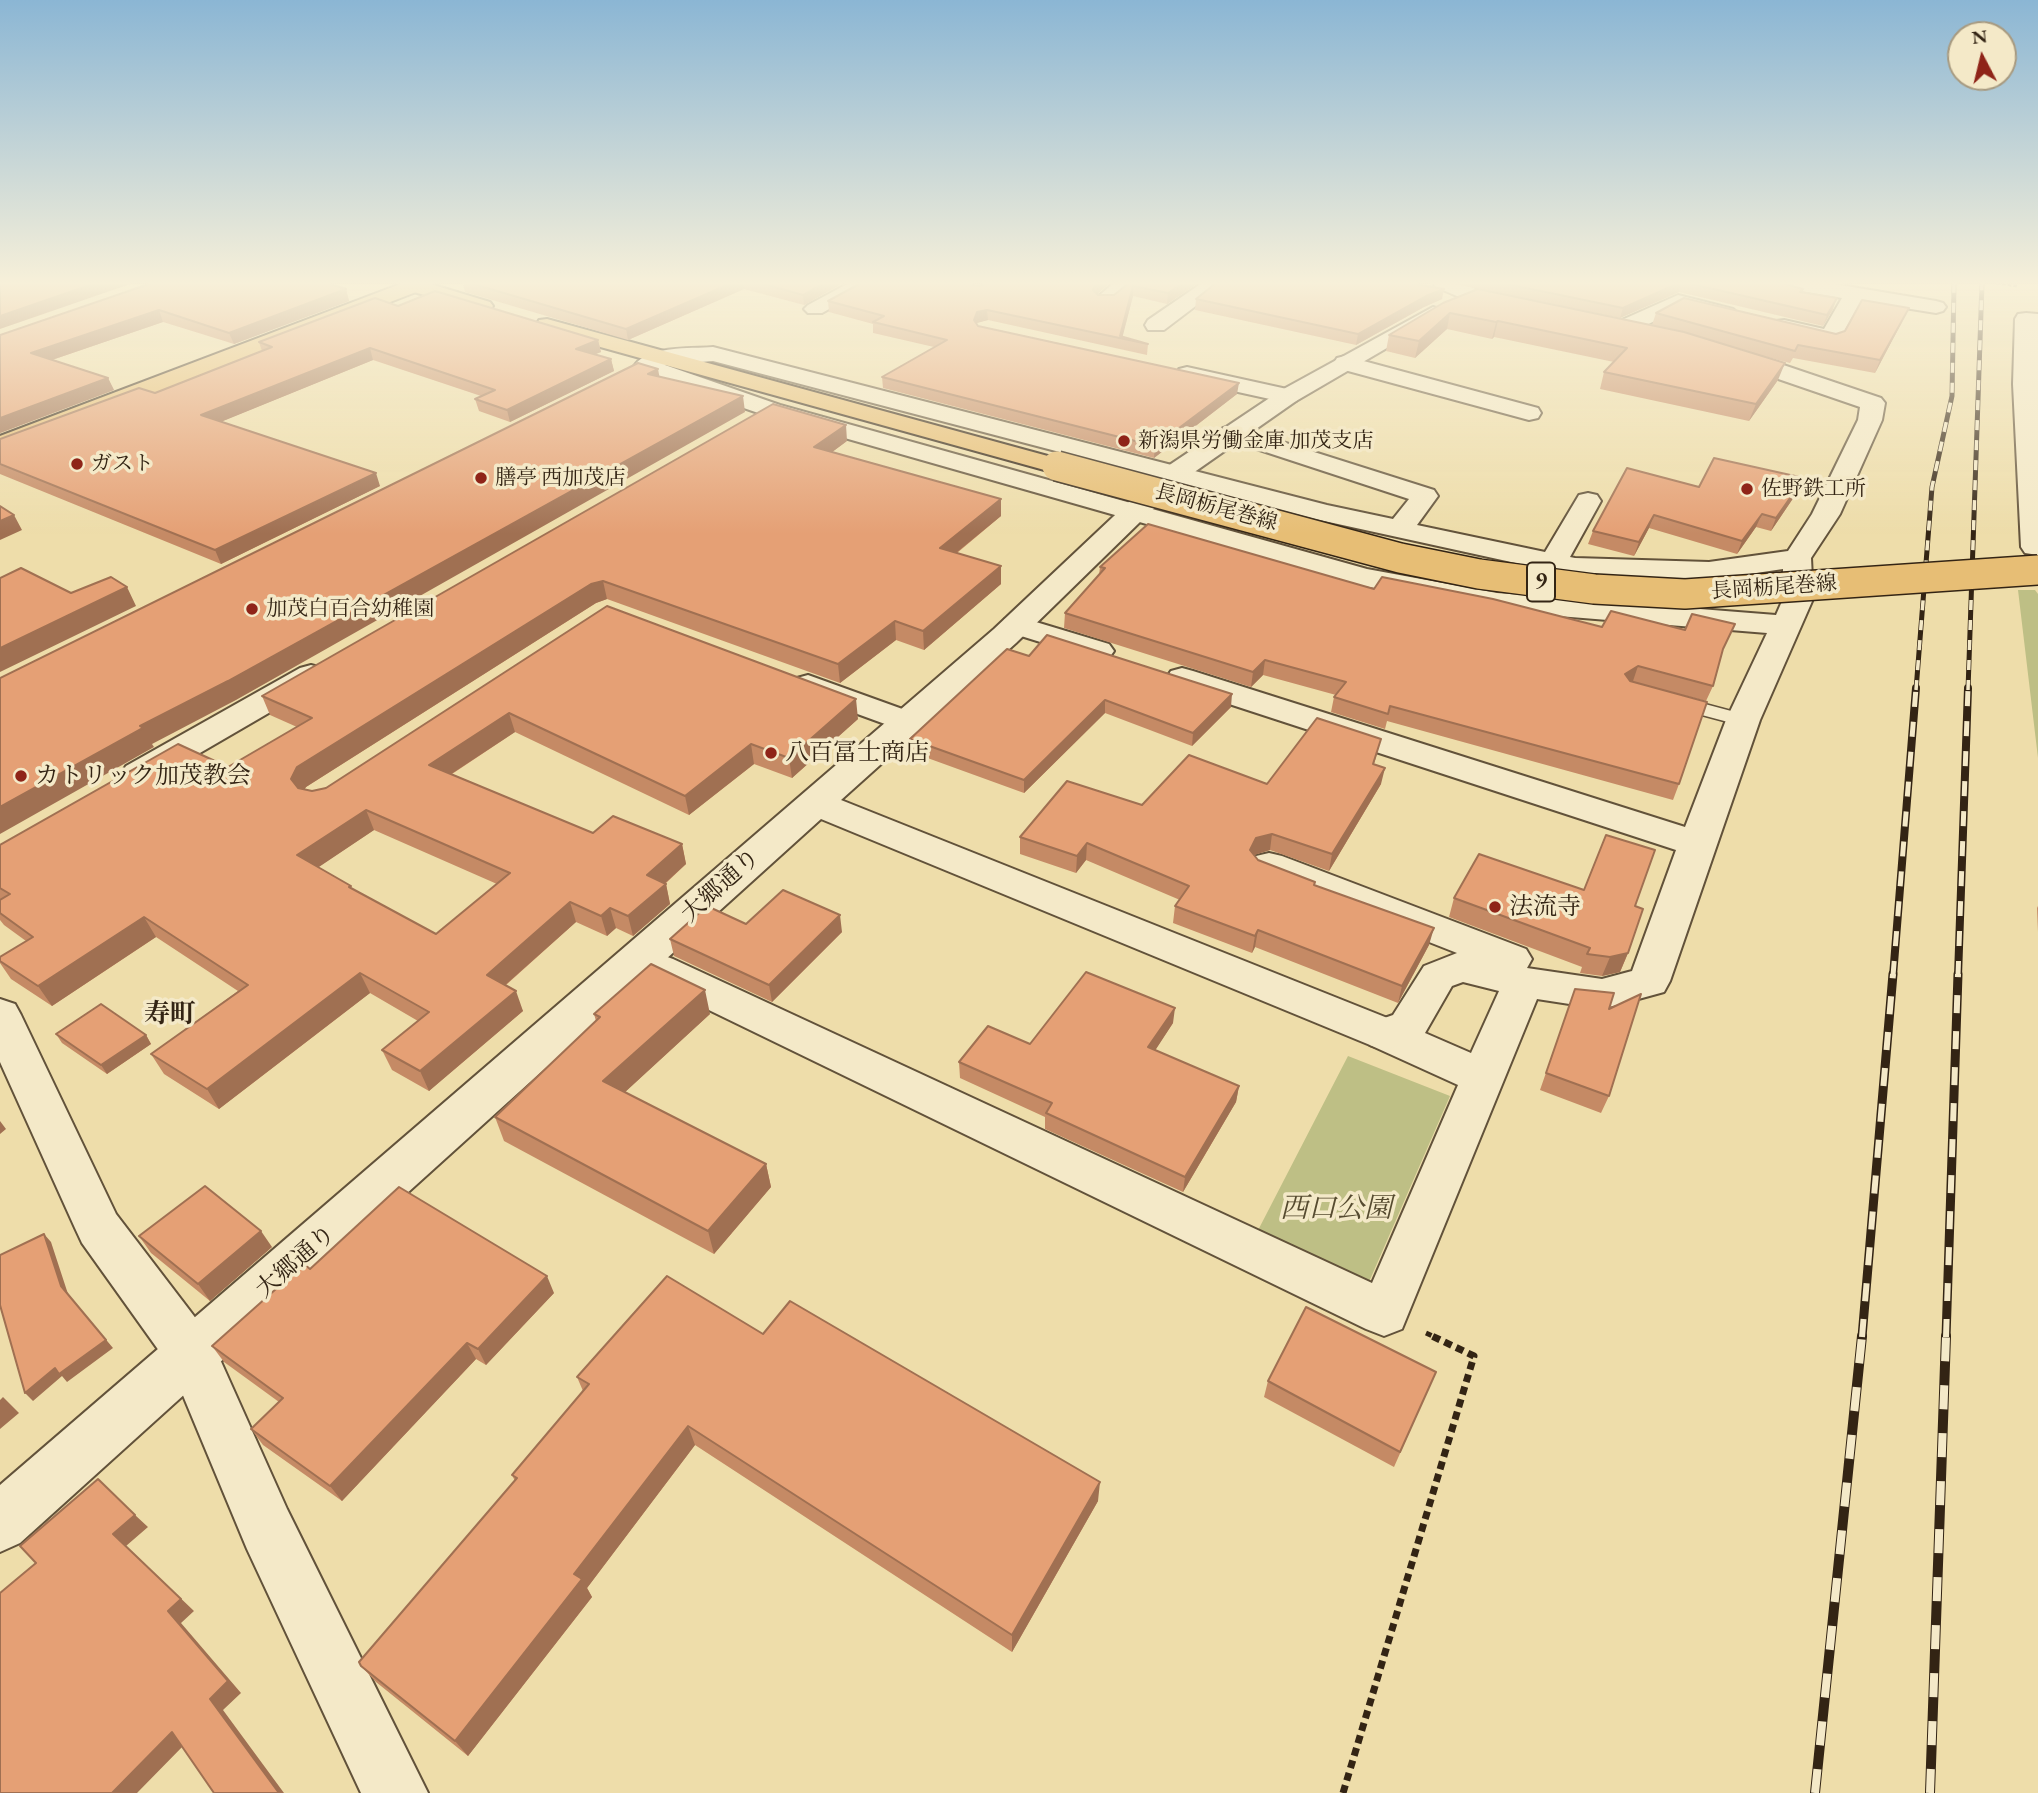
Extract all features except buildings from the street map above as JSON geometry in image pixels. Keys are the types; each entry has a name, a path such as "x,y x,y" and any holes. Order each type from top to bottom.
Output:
{"main road":[{"path":"0,445 201,367"},
{"name":"長岡栃尾巻線","path":"670,367 1400,558 1479,574 1594,589 1685,594 2038,570"}],"street":[{"path":"620,378 643,367"},
{"path":"664,367 772,410 1364,577 1497,602 1786,625"},
{"path":"758,367 1399,530 1575,567 1709,571 1797,558"},
{"name":"大郷通り","path":"0,1523 1016,625 1174,474 1287,397 1339,367"},
{"path":"1359,367 1529,413"},
{"path":"1385,1034 1408,1026 1438,975 1460,967 1523,982 1602,994 1649,981 1743,720 1798,599 1797,558 1826,513 1870,419 1873,403 1764,367"},
{"path":"2030,367 2035,547 2038,547"},
{"path":"1170,370 1287,397"},
{"path":"736,430 772,410"},
{"path":"1232,433 1425,496 1399,530"},
{"path":"1553,562 1588,501"},
{"path":"1016,625 1697,844"},
{"path":"108,791 338,659"},
{"path":"777,674 907,722"},
{"path":"815,803 1385,1034 1483,1077"},
{"path":"1269,865 1602,994"},
{"path":"638,959 1384,1313 1523,982"},
{"path":"0,1015 99,1228 191,1354 267,1530 395,1793"}],"lane":[{"path":"1656,697 1743,720"}],"path":[{"path":"1343,1793 1474,1356 1384,1313"}],"green space":[{"path":"2018,590 2035,590 2038,594 2038,758"},
{"name":"西口公園","path":"1348,1056 1450,1096 1365,1291 1253,1240"}],"railway":[{"path":"1916,690 1932,487 1952,396 1953,367"},
{"path":"1968,690 1979,367"},
{"path":"1893,976 1916,688"},
{"path":"1958,976 1968,688"},
{"path":"1862,1337 1893,974"},
{"path":"1946,1337 1958,974"},
{"path":"1815,1793 1862,1336"},
{"path":"1930,1793 1946,1336"}],"place":[{"name":"新潟県労働金庫 加茂支店","path":"1124,441"},
{"name":"ガスト","path":"77,464"},
{"name":"膳亭 西加茂店","path":"481,478"},
{"name":"佐野鉄工所","path":"1747,489"},
{"name":"加茂白百合幼稚園","path":"252,609"},
{"name":"八百冨士商店","path":"771,753"},
{"name":"カトリック加茂教会","path":"21,776"},
{"name":"法流寺","path":"1495,907"}],"district":[{"name":"寿町","path":"170,1015"}]}
